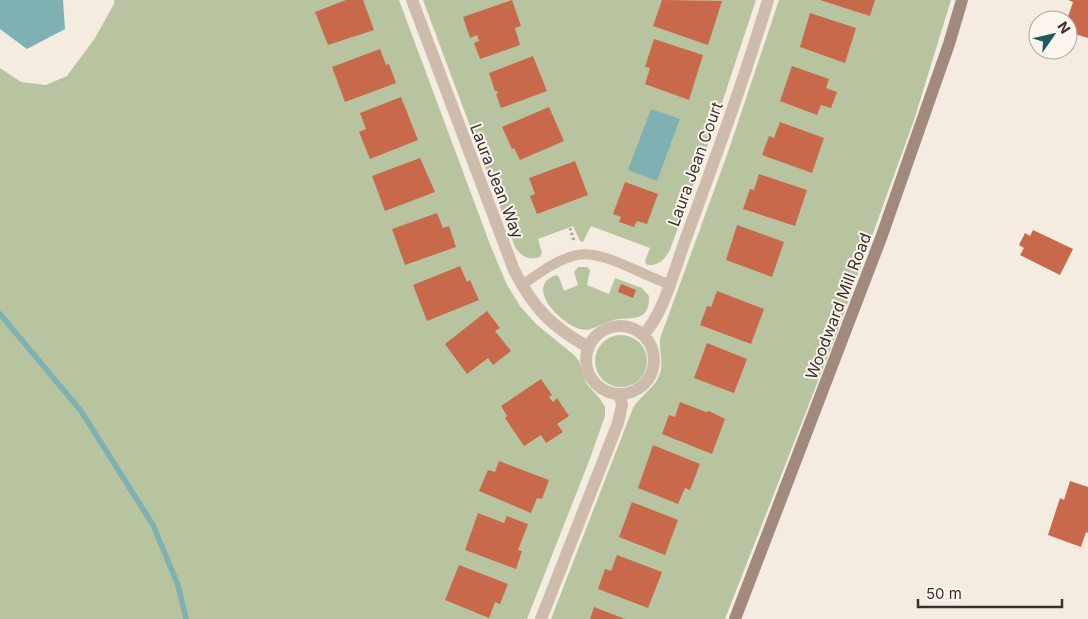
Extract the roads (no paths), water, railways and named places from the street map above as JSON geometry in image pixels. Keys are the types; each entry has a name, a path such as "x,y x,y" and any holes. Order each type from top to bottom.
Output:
{"street":[{"name":"Laura Jean Way","path":"412,0 501,238 522,285 538,309 548,319 561,330 588,347"},
{"name":"Laura Jean Court","path":"642,335 650,327 657,315 669,284 722,141 768,0"},
{"name":"Woodward Mill Road","path":"735,619 881,238 949,44 962,0"},
{"path":"627,327 642,335 650,344 654,355 652,372 642,386 632,392 620,394 603,390 590,377 586,365 588,347 599,333 609,328 627,327"},
{"path":"541,619 618,423 622,405 620,394"}],"lane":[{"path":"522,285 564,259 577,254 604,257 655,280 669,284"}],"water":[{"path":"0,0 63,0 65,29 27,49 0,29"},
{"path":"651,109 680,119 657,181 628,170"}],"waterway":[{"path":"0,314 81,411 153,525 178,585 186,619"}]}
